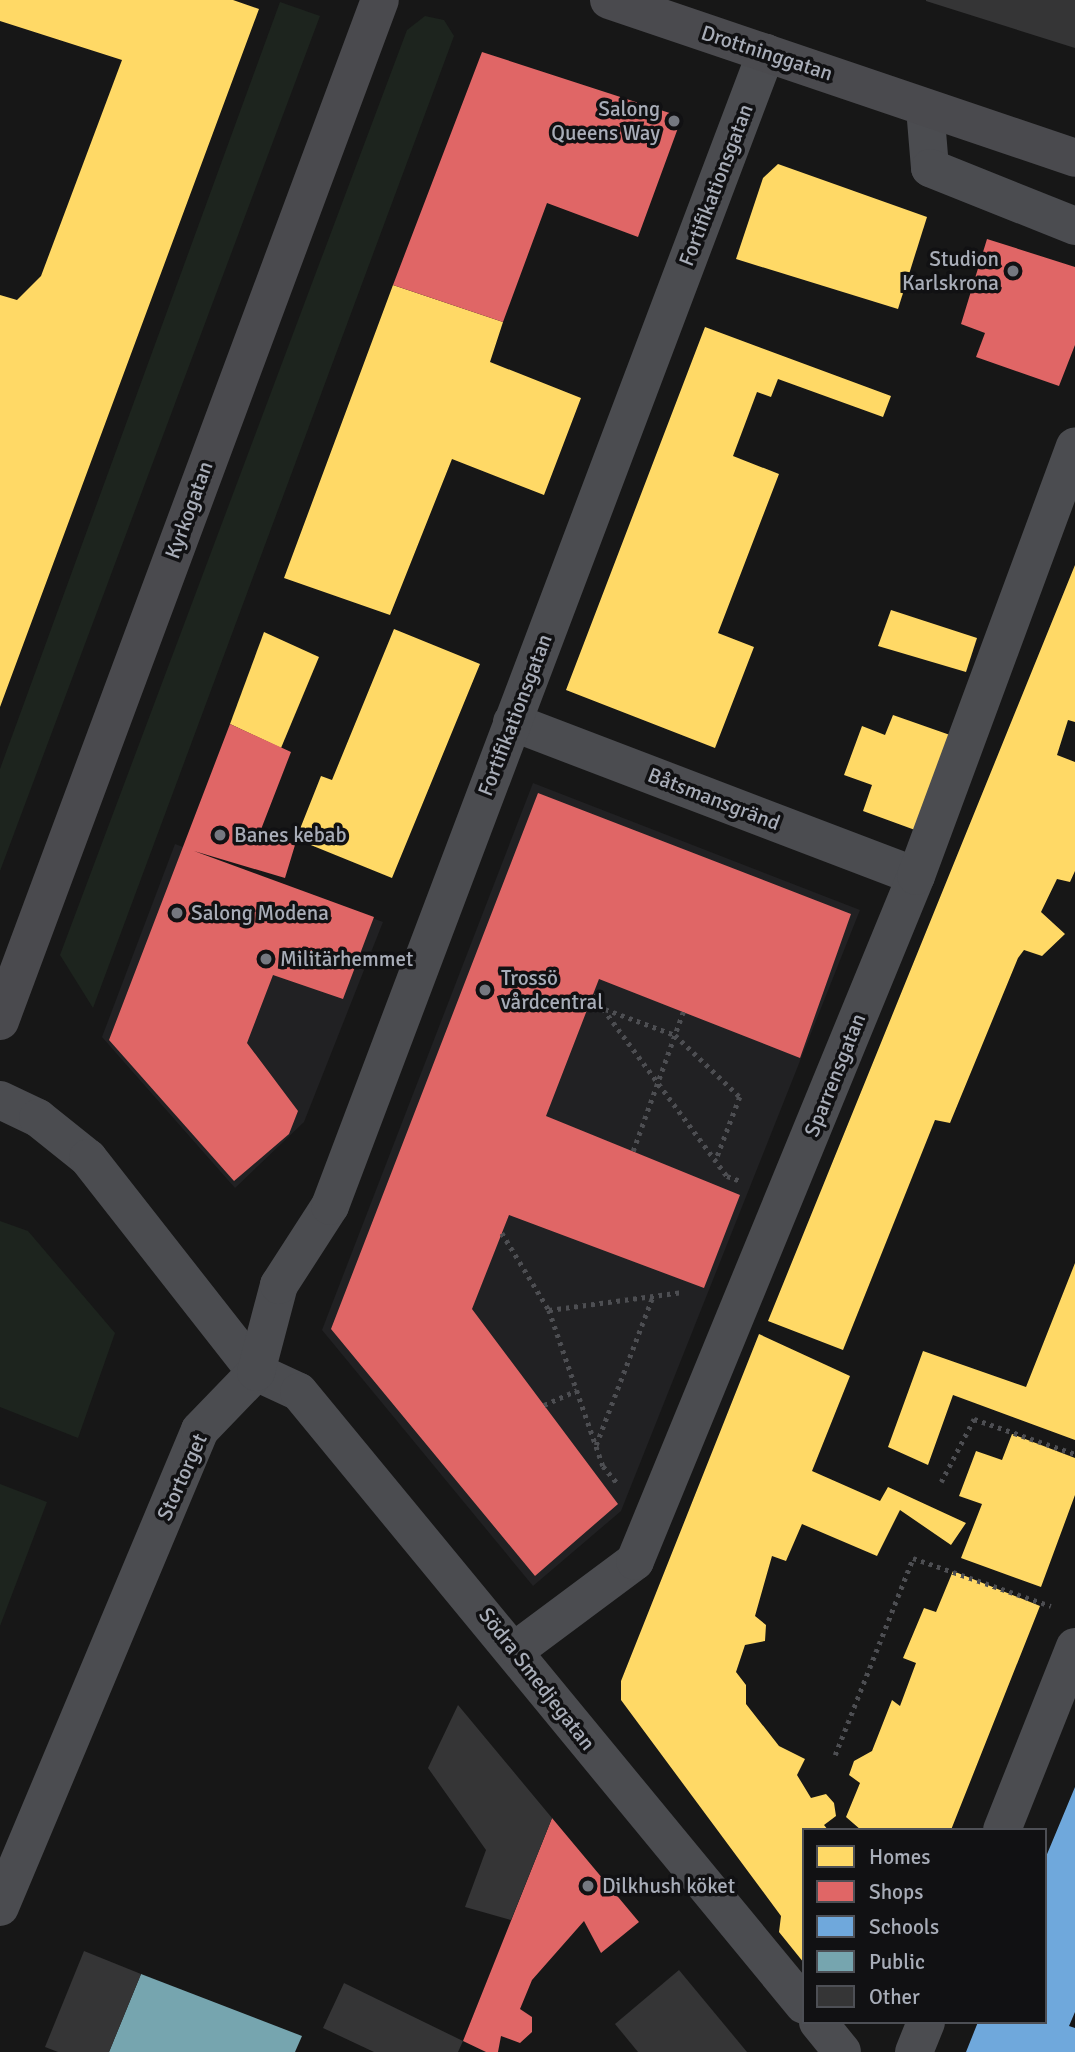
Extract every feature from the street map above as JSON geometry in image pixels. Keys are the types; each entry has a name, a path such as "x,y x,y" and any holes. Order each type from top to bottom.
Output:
{"street":[{"name":"Kyrkogatan","path":"0,1021 380,0"},
{"name":"Drottninggatan","path":"609,0 1075,158"},
{"name":"Fortifikationsgatan","path":"256,1372 279,1285 330,1206 766,53"},
{"path":"925,108 930,168 1075,226"},
{"name":"Sparrensgatan","path":"517,1650 635,1561 916,876 1075,446"},
{"name":"Båtsmansgränd","path":"512,722 916,876"},
{"path":"0,1100 38,1118 88,1158 256,1372"},
{"name":"Södra Smedjegatan","path":"256,1372 299,1392 517,1650 545,1694 802,2003"},
{"name":"Stortorget","path":"0,1907 201,1430 256,1372"},
{"path":"1003,1828 1075,1647"},
{"path":"820,2024 842,2052"},
{"path":"914,2052 925,2024"}],"path":[{"path":"593,995 727,1176 784,1199"},
{"path":"604,1009 675,1035 740,1097 716,1160"},
{"path":"633,1151 683,1012"},
{"path":"502,1233 550,1310 596,1446 625,1493"},
{"path":"550,1310 683,1292"},
{"path":"596,1446 653,1296"},
{"path":"544,1405 577,1390"},
{"path":"941,1482 974,1419 1075,1454"},
{"path":"835,1755 913,1558 1063,1611"}],"shaded area":[{"path":"280,2 320,16 0,871 0,769"},
{"path":"425,16 444,20 454,36 93,1008 60,955 407,30"},
{"path":"533,783 860,910 621,1511 533,1586 322,1330"},
{"path":"175,844 383,922 304,1122 235,1188 102,1037"},
{"path":"0,1221 28,1231 115,1333 78,1438 0,1407"},
{"path":"0,1484 47,1502 0,1626"}],"building: Homes":[{"path":"0,0 233,0 259,9 0,707 0,295 17,300 41,276 122,60 0,21"},
{"path":"778,164 927,217 898,309 736,259 763,178"},
{"path":"393,285 503,322 490,362 581,398 544,495 452,459 390,615 284,578"},
{"path":"705,327 891,396 883,417 778,379 771,397 757,392 733,456 779,474 718,633 754,647 715,748 566,690"},
{"path":"1075,565 1075,722 1068,720 1057,755 1075,762 1075,871 1070,882 1057,879 1041,912 1065,934 1042,956 1024,950 1018,958 950,1123 935,1120 843,1350 768,1321"},
{"path":"891,610 977,638 966,672 878,646"},
{"path":"394,629 480,664 392,878 296,839 321,776 332,780"},
{"path":"264,632 319,657 281,748 230,724"},
{"path":"893,715 950,735 915,830 863,811 872,785 844,775 862,726 885,735"},
{"path":"1075,1263 1075,1440 953,1395 928,1465 888,1447 923,1351 1026,1387"},
{"path":"759,1334 850,1376 812,1471 880,1501 888,1487 966,1523 951,1545 900,1510 877,1556 802,1524 786,1561 772,1556 755,1616 766,1625 765,1641 745,1645 736,1672 746,1685 746,1704 779,1746 805,1759 797,1775 811,1798 826,1794 834,1803 836,1816 824,1825 826,1828 802,1828 802,1961 779,1932 781,1916 621,1700 621,1681"},
{"path":"1012,1434 1075,1458 1075,1495 1041,1587 961,1558 982,1504 959,1496 976,1451 1002,1460"},
{"path":"953,1571 1040,1606 952,1828 859,1828 846,1817 860,1783 849,1775 854,1761 872,1751 892,1700 900,1706 916,1663 903,1658 924,1608 936,1612"}],"building: Shops":[{"path":"482,52 682,117 638,237 547,203 503,322 393,285"},
{"path":"987,239 1075,267 1075,345 1059,386 976,357 985,333 961,324"},
{"path":"230,724 291,752 260,832 295,845 285,878 194,851 374,917 343,999 273,975 247,1043 298,1111 289,1134 234,1181 109,1040"},
{"path":"538,793 851,914 800,1058 599,979 546,1116 740,1195 704,1288 509,1215 472,1309 618,1504 535,1576 331,1329"},
{"path":"552,1818 639,1922 601,1953 584,1921 532,1980 520,2009 532,2017 532,2032 520,2043 501,2036 498,2052 486,2052 463,2041"}],"building: Schools":[{"path":"1075,1787 1075,2012 1069,2026 1075,2028 1075,2052 966,2052 977,2024 1047,2024 1047,1854"}],"building: Public":[{"path":"141,1974 302,2036 295,2052 109,2052"}],"building: Other":[{"path":"1075,0 1075,48 926,1"},
{"path":"458,1705 552,1818 511,1920 465,1907 486,1850 428,1768"},
{"path":"84,1951 141,1974 109,2052 58,2052 45,2047"},
{"path":"679,1970 747,2052 638,2052 615,2024"},
{"path":"344,1983 463,2041 458,2052 374,2052 323,2028"}],"place":[{"name":"Salong Queens Way","path":"674,121"},
{"name":"Studion Karlskrona","path":"1013,271"},
{"name":"Banes kebab","path":"220,835"},
{"name":"Salong Modena","path":"177,913"},
{"name":"Militärhemmet","path":"266,959"},
{"name":"Trossö vårdcentral","path":"485,990"},
{"name":"Dilkhush köket","path":"588,1886"}]}
